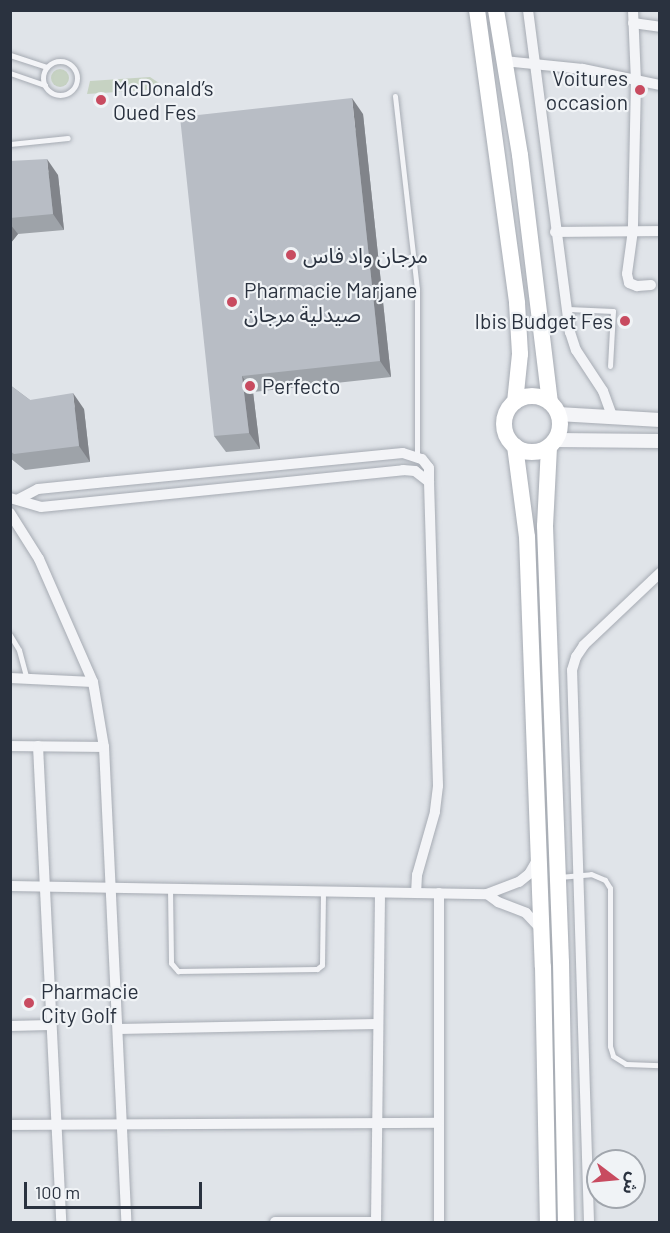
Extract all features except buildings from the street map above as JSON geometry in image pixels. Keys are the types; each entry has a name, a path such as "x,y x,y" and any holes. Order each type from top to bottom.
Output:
{"main road":[{"path":"477,10 518,303 520,354 515,402 506,414 504,428 515,446 527,537 542,930 548,1222"},
{"path":"496,10 520,155 554,408 560,428 552,444 545,526 558,877 566,1222"},
{"path":"515,402 536,396 554,408"},
{"path":"515,446 528,452 552,444"}],"street":[{"path":"528,10 555,232 573,343 603,391 613,418"},
{"path":"633,10 636,81 633,230 627,274 629,283 637,286 651,285"},
{"path":"633,23 660,27"},
{"path":"504,61 583,69 660,85"},
{"path":"555,232 660,231"},
{"path":"554,408 613,418 660,420"},
{"path":"552,444 660,441"},
{"path":"15,498 38,489 95,483 403,453 417,456 429,468 438,786 432,824 417,875 416,893"},
{"path":"15,498 33,507 41,507 403,470 415,471 429,483"},
{"path":"10,513 39,559 93,682 104,747 126,1222"},
{"path":"589,1222 577,875 574,663 584,645 598,630 660,573"},
{"path":"10,678 93,682"},
{"path":"10,746 104,747"},
{"path":"38,746 61,1222"},
{"path":"10,886 487,894 525,879 536,862 538,848"},
{"path":"275,1222 376,1222 380,892"},
{"path":"439,893 439,1222"},
{"path":"487,894 498,902 526,913 542,930"},
{"path":"118,1029 377,1024"},
{"path":"10,1026 50,1025"},
{"path":"10,1125 438,1123"}],"lane":[{"path":"10,55 47,67"},
{"path":"10,73 45,85 54,94 62,95 71,91 77,77 74,68 66,61 55,61 47,67 44,73 45,85"},
{"path":"395,96 417,290 417,456"},
{"path":"10,144 68,138"},
{"path":"566,309 613,311 610,366"},
{"path":"10,635 19,650 27,679"},
{"path":"558,877 599,876 610,888 610,1046 613,1056 626,1064 660,1065"},
{"path":"170,888 171,963 178,971 316,969 322,964 323,892"}],"green space":[{"path":"60,69 68,74 69,78 64,86 60,87 52,82 51,78 56,70"},
{"path":"150,77 162,85 162,89 87,94 90,81"}],"place":[{"name":"Voitures occasion","path":"640,90"},
{"name":"McDonald’s Oued Fes","path":"101,100"},
{"name":"مرجان واد فاس","path":"291,255"},
{"name":"Pharmacie Marjane صيدلية مرجان","path":"232,302"},
{"name":"Ibis Budget Fes","path":"625,321"},
{"name":"Perfecto","path":"250,386"},
{"name":"Pharmacie City Golf","path":"29,1003"}]}
